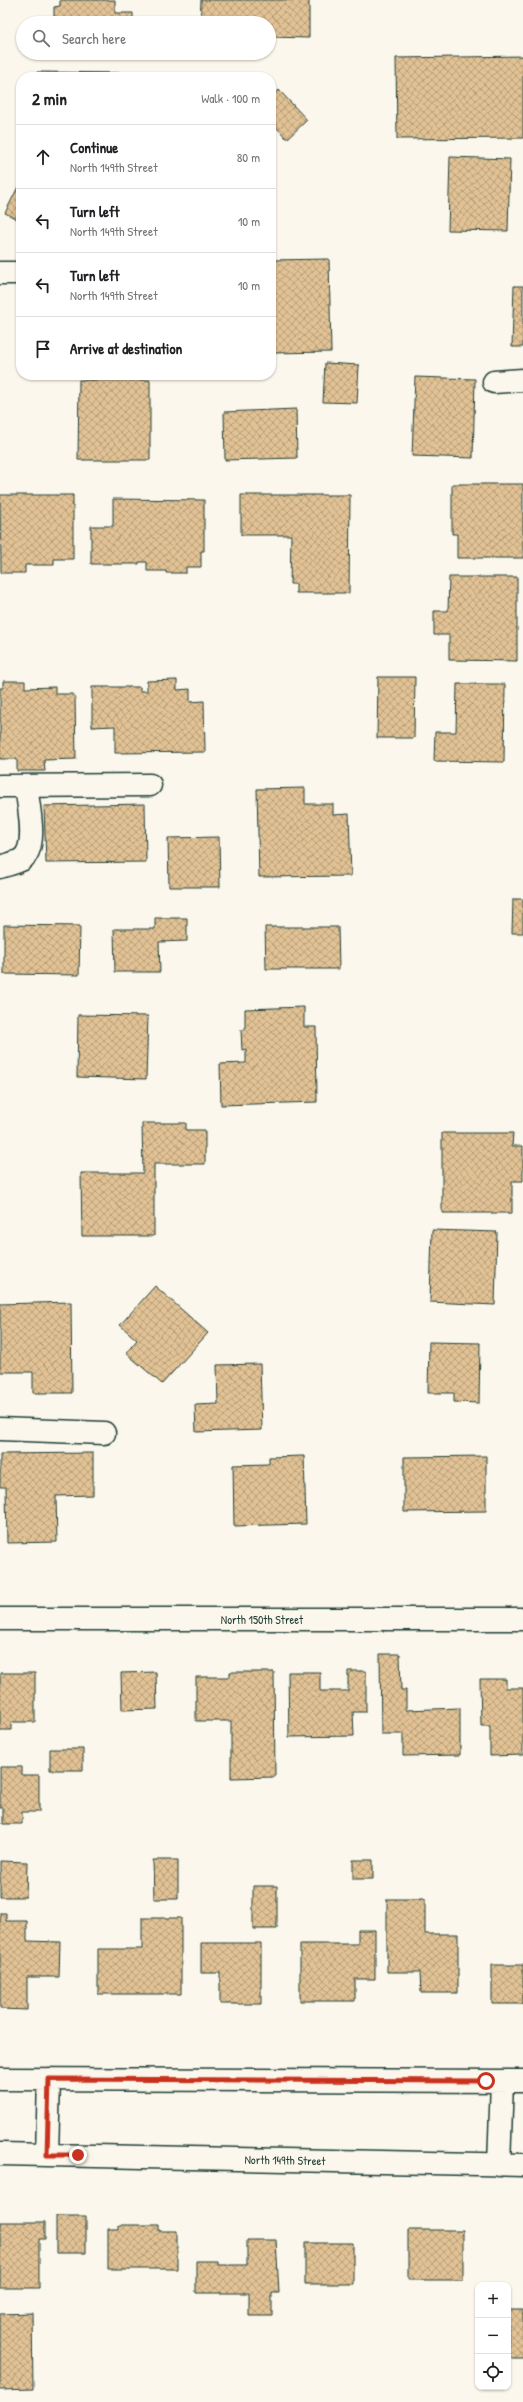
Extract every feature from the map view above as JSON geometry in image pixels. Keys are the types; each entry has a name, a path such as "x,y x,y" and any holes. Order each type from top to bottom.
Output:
{"street":[{"path":"0,273 16,273"},
{"path":"494,382 523,380"},
{"path":"0,786 150,784"},
{"path":"0,866 21,860 31,848 26,786"},
{"path":"0,1429 104,1433"},
{"name":"North 150th Street","path":"0,1619 523,1619"},
{"path":"0,2079 513,2081 499,2165"},
{"path":"47,2155 49,2079"},
{"name":"North 149th Street","path":"0,2154 523,2165"}],"building":[{"path":"60,0 115,0 115,13 133,13 133,16 54,16 54,7 60,6"},
{"path":"201,0 309,0 309,38 276,37 276,16 200,16"},
{"path":"523,56 523,138 397,139 396,58"},
{"path":"279,90 307,120 287,139 276,127 276,93"},
{"path":"450,157 510,159 508,231 448,230"},
{"path":"16,191 16,218 5,213"},
{"path":"329,259 331,352 276,353 276,260"},
{"path":"514,286 523,286 523,347 512,347"},
{"path":"325,363 359,365 357,403 323,402"},
{"path":"415,377 475,379 473,458 412,456"},
{"path":"79,380 150,380 150,460 78,460"},
{"path":"296,409 297,458 225,460 224,412"},
{"path":"452,484 523,484 523,558 457,558 457,534 452,534"},
{"path":"0,495 73,495 73,559 54,559 54,565 25,565 25,573 1,573"},
{"path":"241,495 350,495 349,593 296,593 296,584 290,584 291,535 241,535"},
{"path":"113,499 204,500 204,551 201,551 201,567 186,567 186,573 166,573 166,571 147,571 147,562 139,562 139,564 91,564 91,526 113,526"},
{"path":"449,577 517,577 517,661 449,660 449,635 434,635 434,611 448,611"},
{"path":"378,677 415,677 414,738 377,738"},
{"path":"177,680 177,690 190,689 190,702 204,701 205,752 115,753 115,726 92,727 92,687 140,687 140,691 147,691 147,681"},
{"path":"3,681 25,681 25,688 55,687 55,694 72,694 75,696 76,759 44,760 45,771 17,771 17,759 0,759 0,688 3,688"},
{"path":"457,684 505,684 504,762 434,761 435,732 456,732"},
{"path":"305,788 305,804 333,804 333,815 349,814 351,876 259,877 257,789"},
{"path":"145,804 146,862 46,863 44,806"},
{"path":"219,837 220,887 169,887 168,838"},
{"path":"513,899 523,899 523,933 512,933"},
{"path":"155,918 187,918 187,941 159,942 160,972 115,972 114,929 155,929"},
{"path":"4,925 80,926 79,975 4,974"},
{"path":"265,927 338,927 339,969 266,969"},
{"path":"304,1007 304,1027 316,1027 317,1102 221,1105 220,1064 246,1063 246,1049 242,1050 241,1030 245,1030 245,1009"},
{"path":"78,1015 148,1016 146,1079 77,1077"},
{"path":"142,1123 186,1123 186,1130 205,1130 205,1164 154,1164 154,1236 82,1236 81,1173 143,1173"},
{"path":"442,1133 513,1133 512,1146 523,1146 523,1181 512,1181 512,1213 442,1213"},
{"path":"432,1230 497,1232 495,1305 430,1302"},
{"path":"155,1286 208,1333 162,1384 126,1353 137,1340 120,1325"},
{"path":"71,1302 72,1393 33,1393 33,1372 0,1372 0,1304"},
{"path":"429,1342 480,1343 479,1403 454,1402 454,1393 428,1393"},
{"path":"260,1364 262,1430 196,1432 195,1405 218,1404 217,1365"},
{"path":"93,1453 93,1495 56,1496 57,1542 7,1543 6,1487 0,1487 0,1454"},
{"path":"304,1456 306,1524 234,1526 233,1465 269,1464 269,1457"},
{"path":"486,1456 486,1511 404,1512 404,1457"},
{"path":"380,1654 400,1654 401,1690 406,1690 406,1710 460,1708 460,1755 403,1756 403,1734 381,1734"},
{"path":"348,1671 366,1671 366,1712 353,1712 354,1736 289,1737 288,1672 320,1672 320,1691 348,1691"},
{"path":"156,1672 157,1709 122,1710 121,1673"},
{"path":"230,1672 274,1672 275,1777 231,1778 231,1721 196,1721 196,1677 230,1677"},
{"path":"0,1673 35,1673 35,1722 11,1722 11,1730 0,1730"},
{"path":"480,1679 506,1679 506,1688 523,1688 523,1755 490,1756 490,1726 481,1726"},
{"path":"50,1749 83,1749 83,1770 50,1770"},
{"path":"0,1767 22,1767 22,1775 39,1775 39,1812 22,1812 22,1824 3,1824 3,1808 0,1808"},
{"path":"153,1860 178,1860 178,1899 154,1899"},
{"path":"353,1860 373,1860 373,1879 353,1879"},
{"path":"0,1861 27,1862 26,1897 0,1897"},
{"path":"253,1886 277,1886 277,1929 253,1929"},
{"path":"387,1899 425,1899 425,1934 458,1934 458,1993 421,1993 420,1972 387,1972"},
{"path":"0,1913 6,1913 6,1921 27,1921 27,1941 60,1942 59,1977 27,1977 27,2010 0,2009"},
{"path":"142,1918 181,1918 181,1994 98,1994 98,1949 142,1949"},
{"path":"358,1930 375,1930 375,1979 355,1979 355,2001 300,2001 300,1944 358,1944"},
{"path":"201,1943 261,1943 261,2004 220,2004 220,1973 201,1973"},
{"path":"492,1965 523,1965 523,2004 492,2004"},
{"path":"56,2216 86,2216 86,2253 56,2253"},
{"path":"0,2222 45,2222 45,2239 39,2239 39,2288 0,2288"},
{"path":"119,2225 159,2225 159,2231 177,2231 177,2269 108,2269 108,2229 119,2229"},
{"path":"408,2230 463,2230 463,2280 408,2280"},
{"path":"247,2240 276,2240 279,2293 272,2293 272,2316 249,2316 249,2293 196,2293 196,2261 218,2261 218,2265 247,2265"},
{"path":"305,2243 353,2243 353,2284 305,2284"},
{"path":"511,2310 523,2310 523,2358 511,2358"},
{"path":"32,2313 33,2389 0,2390 0,2314"}],"route":[{"path":"78,2155 47,2155 49,2079 486,2081"}]}
